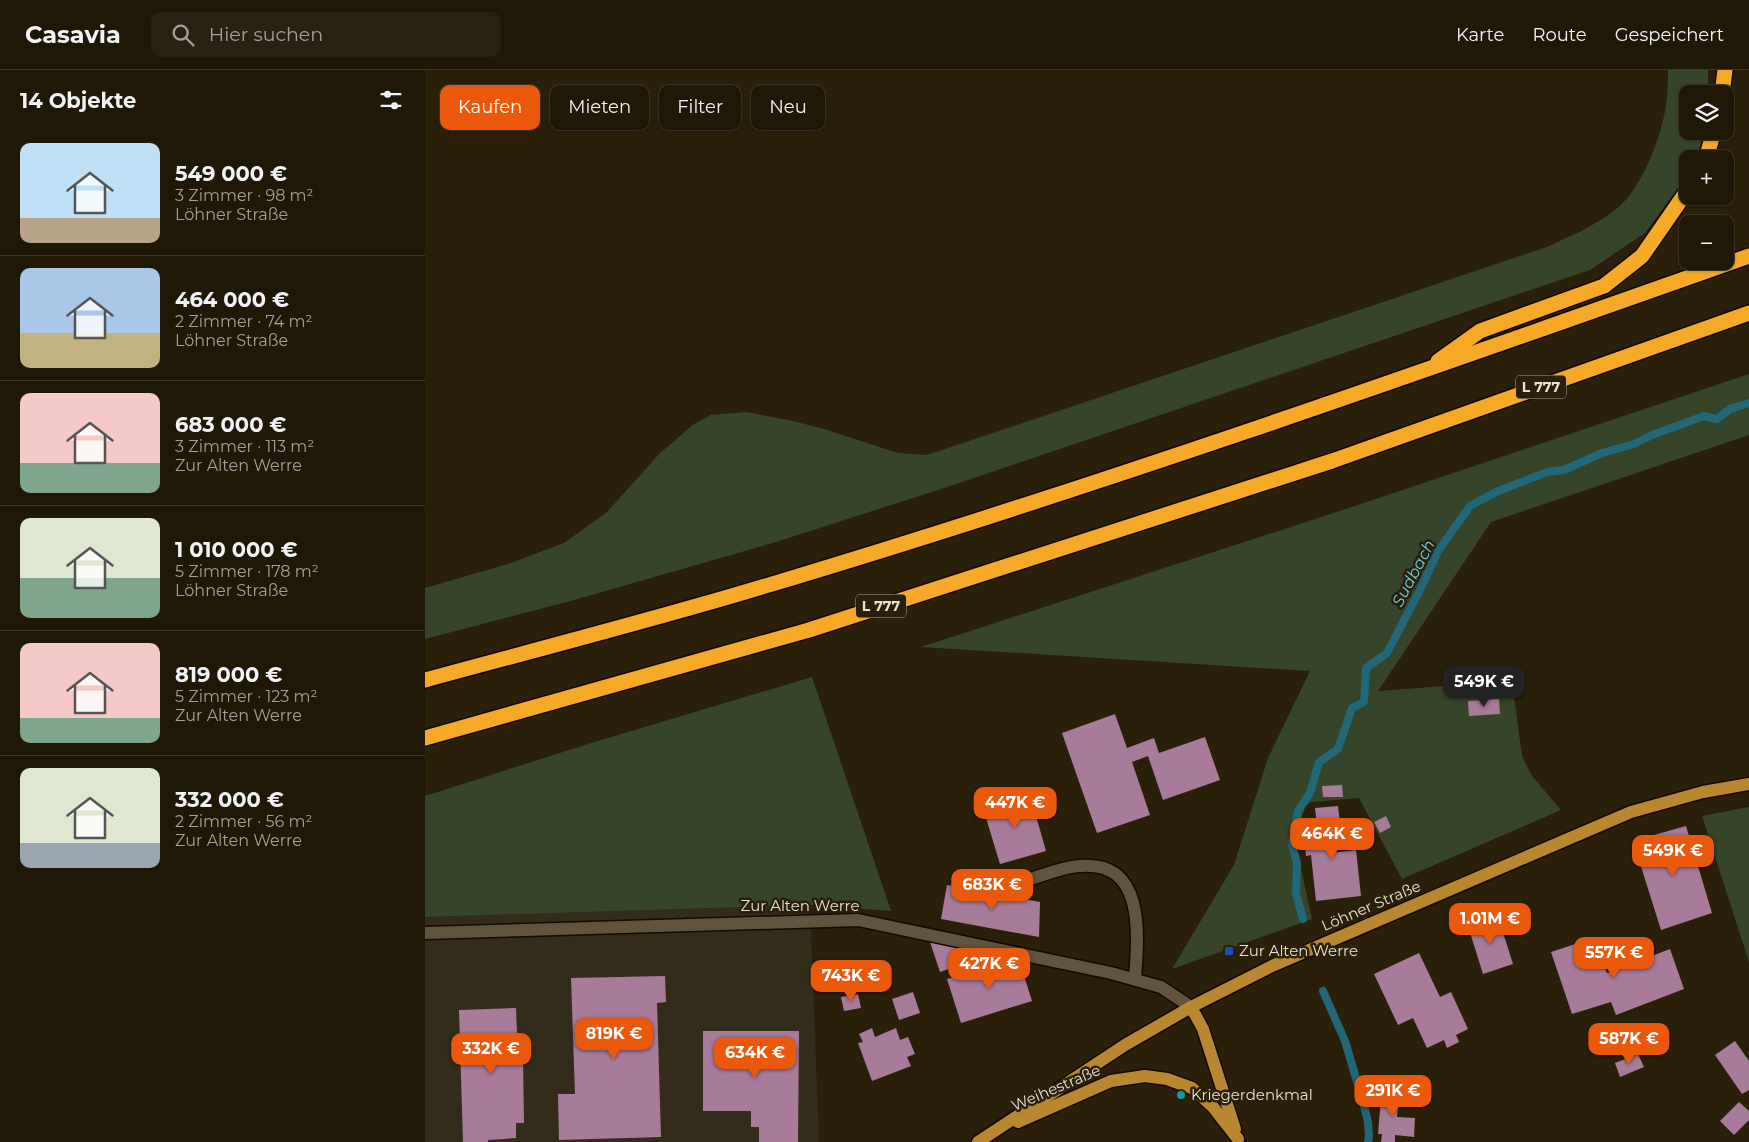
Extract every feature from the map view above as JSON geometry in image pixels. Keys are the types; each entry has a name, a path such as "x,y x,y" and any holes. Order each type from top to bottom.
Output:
{"highway":[{"path":"1723,85 1725,70"},
{"path":"1422,372 1480,331 1604,286 1642,256 1679,203"},
{"path":"425,680 743,592 1027,504 1422,372 1749,256"},
{"name":"L 777","path":"425,738 809,630 1333,461 1749,313"}],"main road":[{"name":"Löhner Straße","path":"981,1140 1125,1045 1191,1007 1272,966 1631,812 1703,792 1749,784"},
{"name":"Weihestraße","path":"1191,1007 1203,1029 1239,1141"},
{"name":"Weihestraße","path":"981,1140 1111,1081 1145,1076 1167,1079 1191,1088 1213,1107 1239,1141"}],"street":[{"path":"1024,881 1078,866 1105,868 1122,880 1133,902 1138,940 1135,980"},
{"name":"Zur Alten Werre","path":"425,933 858,920 1111,973 1161,987 1191,1007"}],"shaded area":[{"path":"810,905 819,1142 425,1142 425,917"}],"green space":[{"path":"1668,70 1708,70 1708,85 1679,85 1679,140 1702,140 1699,150 1679,150 1679,187 1645,233 1590,270 947,487 776,542 574,600 425,639 425,588 508,564 564,543 607,512 660,453 694,424 711,415 747,412 824,429 898,453 927,455 1547,247 1607,216 1633,190 1642,177 1655,147 1664,118"},
{"path":"1749,374 1749,435 1491,522 1378,691 1512,681 1522,756 1532,776 1561,810 1402,879 1359,798 1311,802 1305,807 1295,842 1312,919 1172,969 1234,865 1268,758 1310,671 921,647 1346,509"},
{"path":"812,677 891,911 810,905 425,917 425,796 588,744"},
{"path":"1749,807 1749,962 1702,816"}],"building":[{"path":"1499,699 1500,714 1469,716 1468,701"},
{"path":"1115,714 1127,748 1154,738 1159,753 1205,737 1220,780 1163,800 1148,756 1132,762 1150,815 1097,833 1062,733"},
{"path":"1342,785 1343,797 1323,797 1322,786"},
{"path":"1030,795 1046,851 1000,864 983,808"},
{"path":"1338,806 1341,831 1329,833 1331,853 1356,850 1361,896 1316,901 1311,855 1306,856 1304,836 1318,834 1315,808"},
{"path":"1386,816 1391,827 1380,833 1374,822"},
{"path":"1686,826 1712,913 1661,930 1633,841"},
{"path":"947,885 1040,902 1039,937 941,919"},
{"path":"1498,917 1513,964 1483,974 1468,926"},
{"path":"1594,938 1607,973 1670,949 1684,989 1616,1015 1611,1002 1572,1014 1551,952"},
{"path":"929,939 955,944 962,964 940,972"},
{"path":"1419,953 1440,997 1451,992 1468,1029 1456,1035 1459,1042 1447,1048 1444,1040 1427,1048 1413,1018 1398,1025 1374,974"},
{"path":"1018,957 1032,1001 961,1023 947,979"},
{"path":"665,976 666,1002 657,1003 661,1137 559,1140 558,1094 575,1094 571,978"},
{"path":"913,992 920,1013 899,1020 892,999"},
{"path":"858,994 861,1008 844,1011 841,997"},
{"path":"516,1008 518,1059 523,1059 524,1123 516,1123 516,1138 488,1140 488,1142 463,1142 459,1010"},
{"path":"872,1028 875,1037 896,1028 900,1040 908,1037 915,1054 907,1057 911,1066 872,1081 858,1043 863,1042 859,1034"},
{"path":"703,1031 799,1031 798,1142 759,1142 759,1127 751,1127 751,1111 703,1111"},
{"path":"1735,1041 1749,1061 1749,1090 1742,1094 1715,1055"},
{"path":"1638,1054 1644,1067 1620,1077 1615,1063"},
{"path":"1382,1085 1400,1087 1397,1117 1415,1118 1414,1137 1395,1135 1395,1142 1381,1142 1382,1134 1378,1134"},
{"path":"1739,1102 1749,1111 1749,1120 1734,1135 1720,1121"}],"waterway":[{"name":"Sudbach","path":"1303,919 1296,894 1297,863 1292,845 1298,811 1310,793 1319,762 1338,749 1352,708 1364,702 1366,668 1387,653 1438,551 1470,506 1496,492 1547,472 1564,470 1602,453 1634,444 1652,435 1704,416 1717,419 1730,409 1749,403"},
{"name":"Sudbach","path":"1323,991 1345,1041 1368,1122 1368,1142"}],"place":[{"name":"Zur Alten Werre","path":"1229,951"},
{"name":"Kriegerdenkmal","path":"1181,1095"}]}
